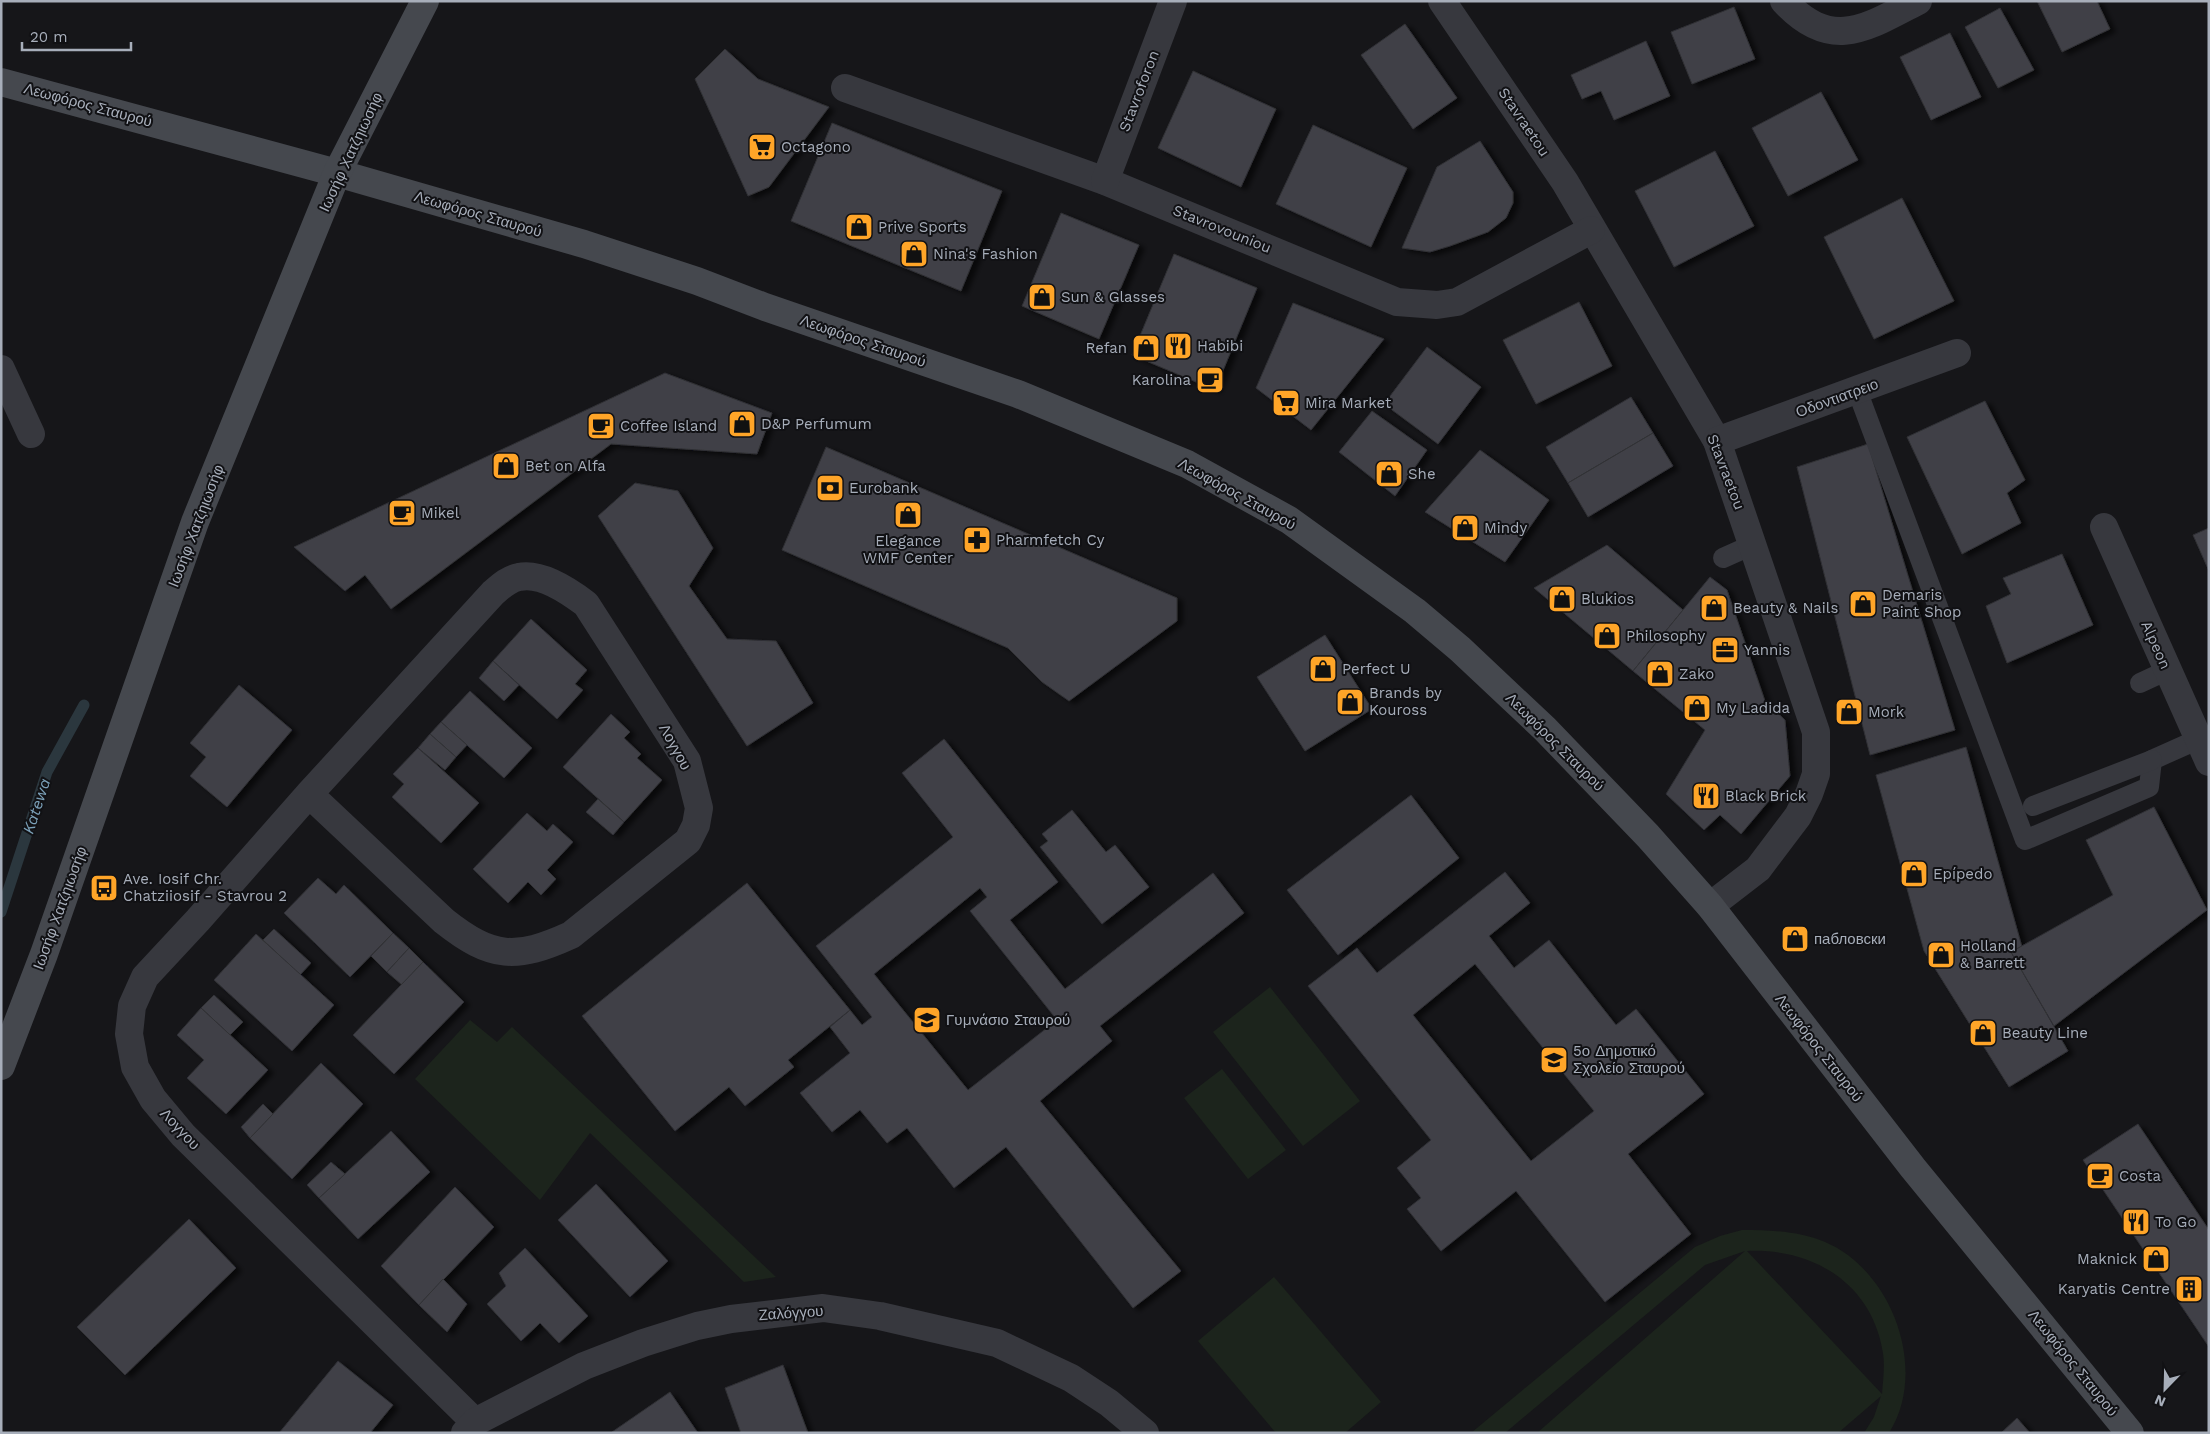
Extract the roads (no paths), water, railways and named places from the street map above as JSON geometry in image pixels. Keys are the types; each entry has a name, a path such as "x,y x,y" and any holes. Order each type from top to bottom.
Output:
{"main road":[{"name":"Ιωσήφ Χατζηιωσήφ","path":"1,1066 44,954 195,522 338,174 425,1"},
{"name":"Λεωφόρος Σταυρού","path":"1,82 338,174 584,244 697,281 765,307 1018,394 1187,464 1289,520 1415,611 1460,649 1572,757 1648,836 1710,906 1913,1168 2130,1433"}],"street":[{"name":"Stavroforon","path":"1105,181 1173,1"},
{"name":"Stavraetou","path":"1442,1 1565,182 1591,230 1717,441 1816,732 1816,774 1798,816 1775,849 1758,869 1710,906"},
{"path":"1784,1 1796,14 1812,26 1829,31 1872,25 1918,1"},
{"name":"Stavrovouniou","path":"845,88 1105,181 1397,302 1437,305 1458,302 1591,230"},
{"name":"Οδοντιατρειο","path":"1717,441 1957,353"},
{"path":"1,369 31,434"},
{"name":"Alpeon","path":"2104,527 2204,751"},
{"name":"Λογγου","path":"309,794 444,921 464,937 490,950 512,952 549,945 571,935 688,841 696,824 699,808 687,761 586,604 569,591 546,580 520,576 505,583 493,593 309,794 145,977 132,1006 128,1034 135,1067 153,1099 183,1135 470,1427"},
{"name":"Ζαλόγγου","path":"470,1427 584,1366 643,1344 697,1326 731,1319 823,1308 880,1316 997,1344 1071,1378 1109,1403 1145,1433"}],"lane":[{"path":"1858,390 2025,840 2149,787 2152,760"},
{"path":"1722,558 1752,545"},
{"path":"2140,683 2168,670"},
{"path":"2033,806 2152,760 2204,751"}],"waterway":[{"name":"Katewa","path":"1,912 47,772 84,705"}],"place":[{"name":"Octagono","path":"762,147"},
{"name":"Prive Sports","path":"859,227"},
{"name":"Nina's Fashion","path":"914,254"},
{"name":"Sun & Glasses","path":"1042,297"},
{"name":"Habibi","path":"1178,346"},
{"name":"Refan","path":"1146,348"},
{"name":"Karolina","path":"1210,380"},
{"name":"Mira Market","path":"1286,403"},
{"name":"D&P Perfumum","path":"742,424"},
{"name":"Coffee Island","path":"601,426"},
{"name":"Bet on Alfa","path":"506,466"},
{"name":"She","path":"1389,474"},
{"name":"Eurobank","path":"830,488"},
{"name":"Mikel","path":"402,513"},
{"name":"Elegance WMF Center","path":"908,515"},
{"name":"Mindy","path":"1465,528"},
{"name":"Pharmfetch Cy","path":"977,540"},
{"name":"Blukios","path":"1562,599"},
{"name":"Demaris Paint Shop","path":"1863,604"},
{"name":"Beauty & Nails","path":"1714,608"},
{"name":"Philosophy","path":"1607,636"},
{"name":"Yannis","path":"1725,650"},
{"name":"Perfect U","path":"1323,669"},
{"name":"Zako","path":"1660,674"},
{"name":"Brands by Kouross","path":"1350,702"},
{"name":"My Ladida","path":"1697,708"},
{"name":"Mork","path":"1849,712"},
{"name":"Black Brick","path":"1706,796"},
{"name":"Epípedo","path":"1914,874"},
{"name":"Ave. Iosif Chr. Chatziiosif - Stavrou 2","path":"104,888"},
{"name":"пабловски","path":"1795,939"},
{"name":"Holland & Barrett","path":"1941,955"},
{"name":"Γυμνάσιο Σταυρού","path":"927,1020"},
{"name":"Beauty Line","path":"1983,1033"},
{"name":"5ο Δημοτικό Σχολείο Σταυρού","path":"1554,1060"},
{"name":"Costa","path":"2100,1176"},
{"name":"To Go","path":"2136,1222"},
{"name":"Maknick","path":"2156,1259"},
{"name":"Karyatis Centre","path":"2189,1289"}]}
